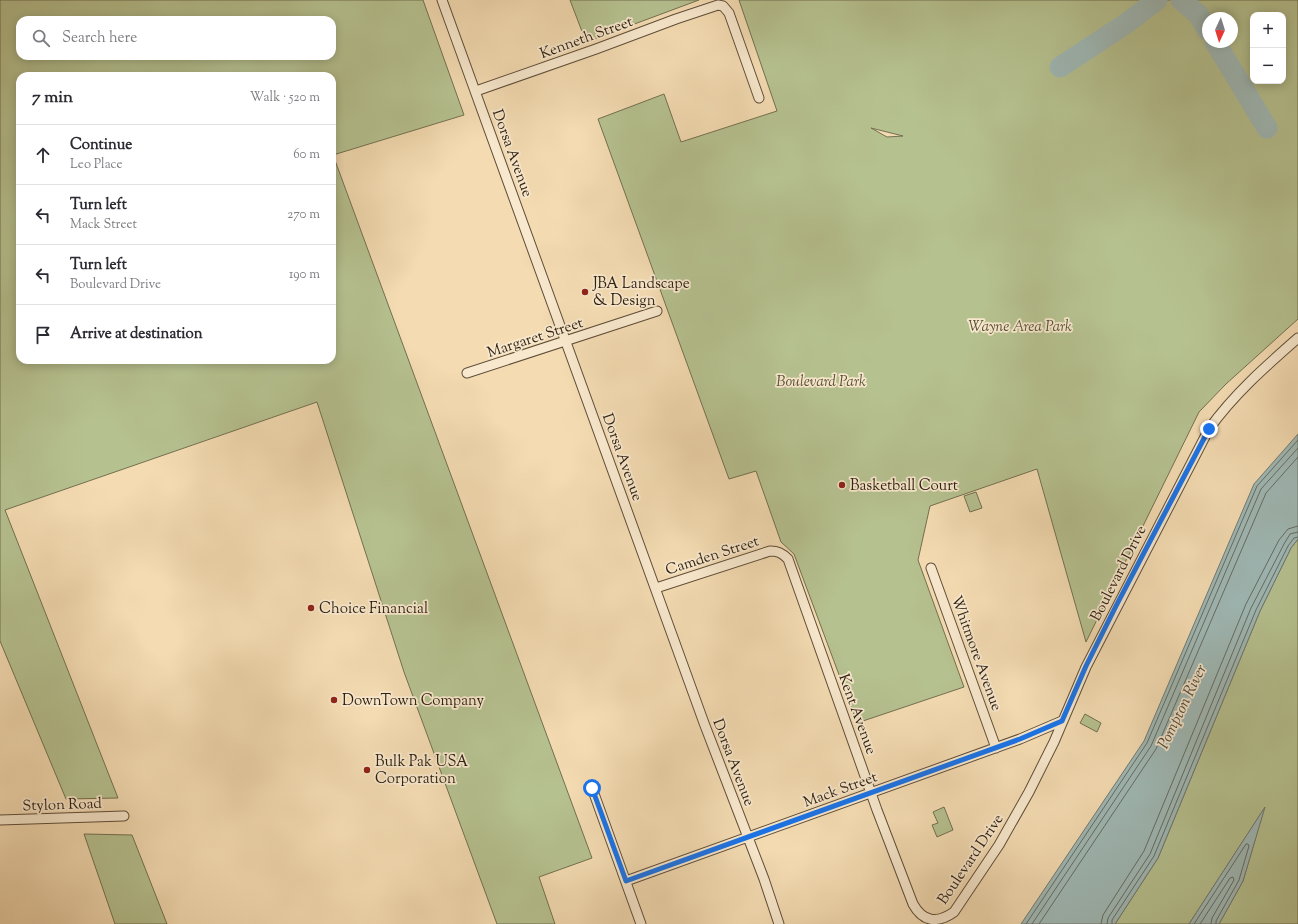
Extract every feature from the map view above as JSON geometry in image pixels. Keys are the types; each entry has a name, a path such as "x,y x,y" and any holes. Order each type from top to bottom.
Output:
{"street":[{"name":"Dorsa Avenue","path":"442,0 704,723 748,837 778,924"},
{"name":"Kenneth Street","path":"476,92 718,5 723,6 729,12 759,98"},
{"name":"Margaret Street","path":"467,374 657,311"},
{"name":"Boulevard Drive","path":"908,890 916,909 930,920 947,918 954,912 999,845 1022,804 1054,742 1086,666 1209,429 1220,413 1244,387 1298,338"},
{"name":"Camden Street","path":"656,588 770,551 777,551"},
{"name":"Kent Avenue","path":"777,551 788,559 871,793 908,890"},
{"name":"Whitmore Avenue","path":"931,568 996,748"},
{"name":"Mack Street","path":"626,881 996,748 1062,721"},
{"path":"592,788 641,924"},
{"name":"Stylon Road","path":"0,820 124,816"}],"green space":[{"path":"0,0 423,0 464,115 336,154 336,72 16,72 16,364 336,364 336,163 592,858 539,877 555,924 497,924 404,672 317,402 5,510 118,798 66,799 0,641"},
{"path":"570,0 699,0 586,42"},
{"path":"739,0 1298,0 1298,319 1226,384 1199,412 1086,642 1037,469 930,506 918,560 964,687 857,723 794,554 781,542 756,471 729,479 598,119 664,94 681,142 777,111","holes":["871,128 903,136 887,137"]},
{"path":"976,492 982,508 970,512 964,496"},
{"path":"1298,539 1298,924 1219,924 1243,881 1264,809 1189,924 1115,924 1158,858 1260,611 1291,548"},
{"path":"1085,714 1101,723 1097,732 1080,723"},
{"path":"944,807 953,830 937,837 932,825 938,823 933,812"},
{"path":"84,834 132,835 167,924 115,924"}],"water":[{"name":"Pompton River","path":"1298,434 1298,539 1291,548 1260,611 1158,858 1115,924 1021,924 1144,741 1254,484"},
{"path":"1265,807 1243,881 1219,924 1189,924"}],"waterway":[{"path":"1060,67 1127,23 1157,0"},
{"path":"1181,0 1198,14 1202,21"},
{"path":"1219,48 1267,128"}],"place":[{"name":"JBA Landscape & Design","path":"585,292"},
{"name":"Basketball Court","path":"842,485"},
{"name":"Choice Financial","path":"311,608"},
{"name":"DownTown Company","path":"334,700"},
{"name":"Bulk Pak USA Corporation","path":"367,770"}],"route":[{"path":"592,788 626,881 1020,739 1062,721 1086,666 1116,606 1209,429"}],"park label":[{"name":"Wayne Area Park","path":"1020,326"},
{"name":"Boulevard Park","path":"821,381"}]}
